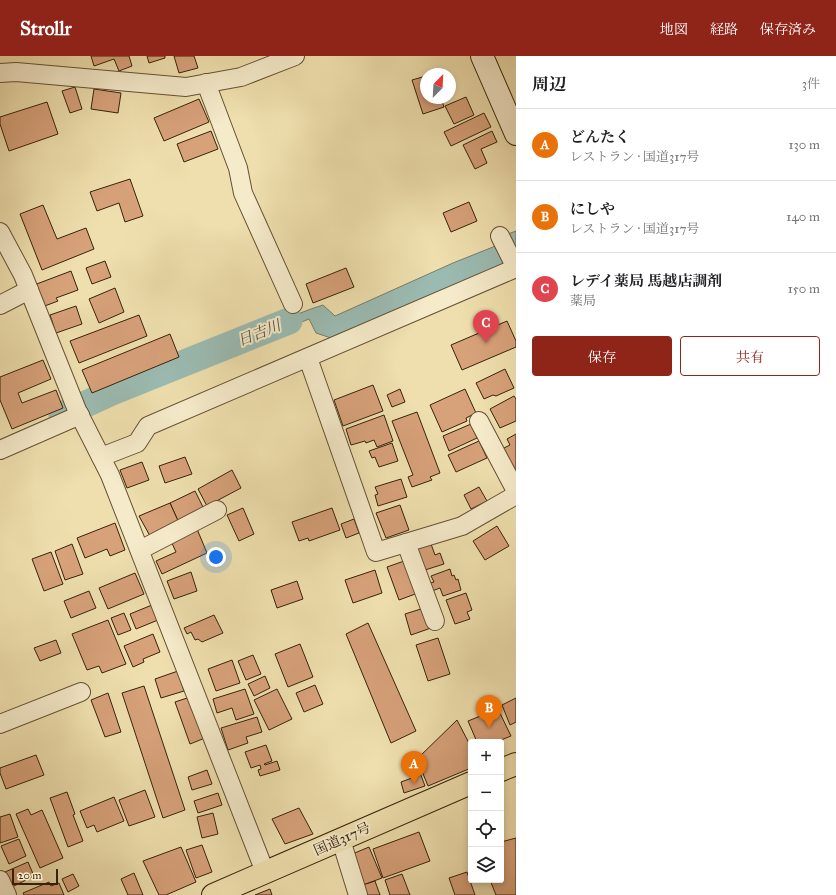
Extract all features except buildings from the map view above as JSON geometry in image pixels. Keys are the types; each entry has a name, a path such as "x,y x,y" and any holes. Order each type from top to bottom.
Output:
{"highway":[{"path":"504,769 516,764"},
{"name":"国道317号","path":"213,895 468,784"}],"main road":[{"path":"482,56 516,134"}],"street":[{"path":"0,73 16,72 186,87 241,76 295,56"},
{"path":"206,83 238,168 243,193 293,304"},
{"path":"0,232 23,275 77,408 110,475 265,872"},
{"path":"101,457 136,443 148,426 516,268 500,236"},
{"path":"0,305 29,290"},
{"path":"308,358 376,552 462,526 516,494"},
{"path":"0,450 77,408"},
{"path":"479,421 516,491"},
{"path":"140,550 217,510"},
{"path":"406,543 435,621"},
{"path":"0,724 81,692"},
{"path":"341,840 358,895"},
{"path":"0,880 7,895"}],"water":[{"path":"516,231 516,262 334,339 316,333 309,319 63,417 0,446 0,440 28,427 228,345 299,314 323,305 335,316 453,263 493,247 508,234"}],"waterway":[{"name":"日吉川","path":"62,415 112,392 289,321"}],"place":[{"name":"レデイ薬局 馬越店調剤","path":"486,343"},
{"name":"にしや","path":"489,728"},
{"name":"どんたく","path":"414,784"}]}
